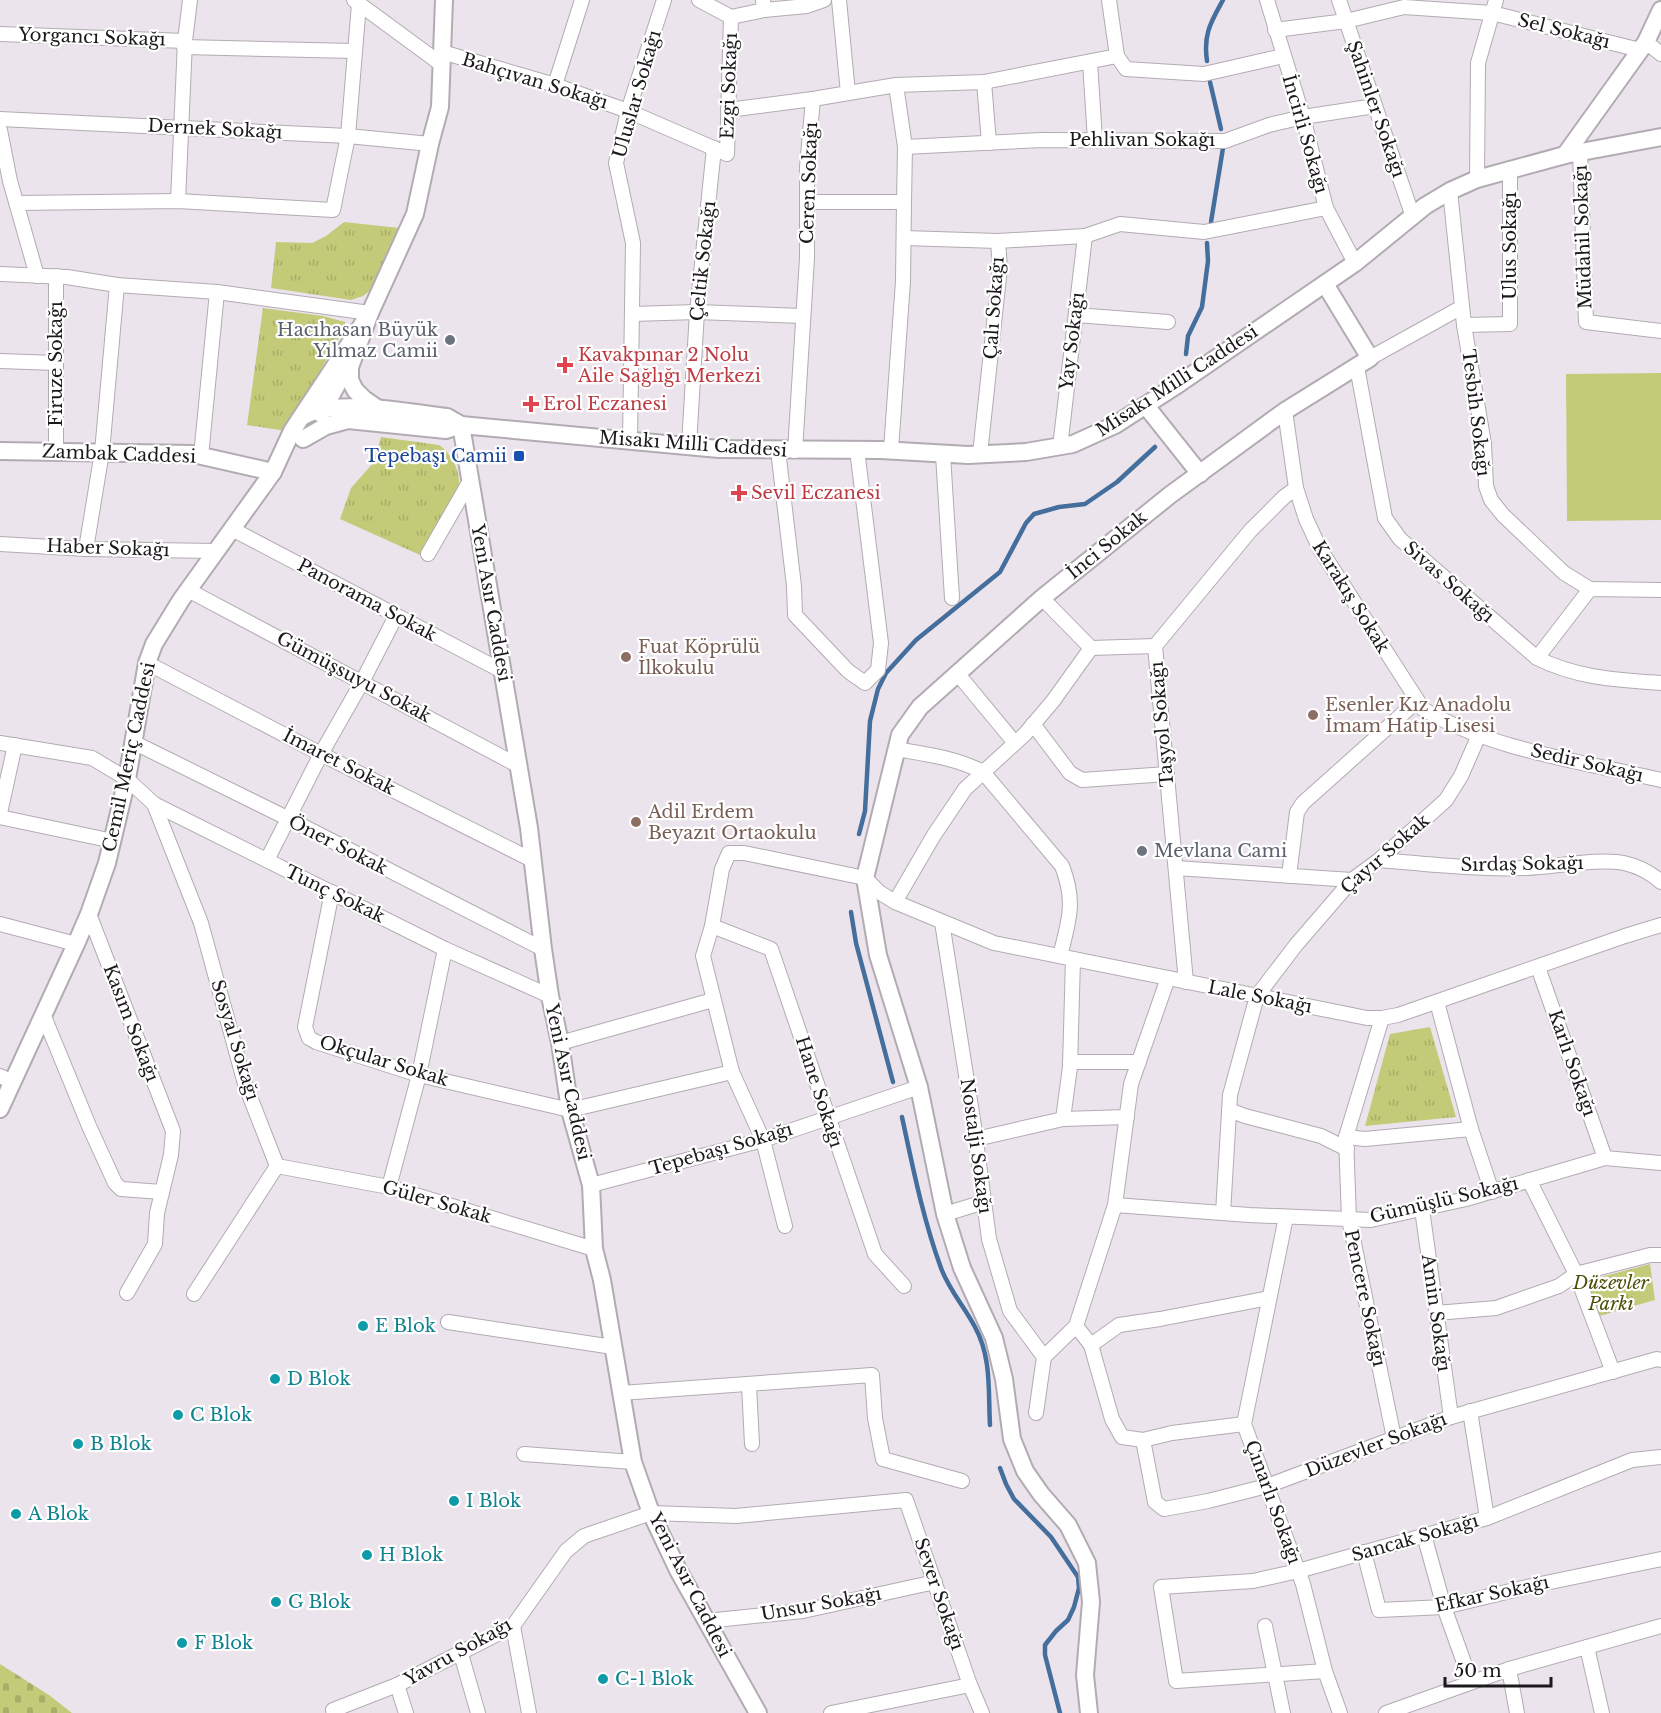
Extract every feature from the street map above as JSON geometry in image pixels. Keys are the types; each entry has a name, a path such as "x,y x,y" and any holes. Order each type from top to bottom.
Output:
{"street":[{"path":"177,201 184,44 190,0"},
{"path":"380,410 359,394 350,380 350,367 370,313 415,214 440,107 444,0"},
{"path":"555,85 582,0"},
{"name":"Uluslar Sokağı","path":"630,440 633,243 616,163 628,111 664,0"},
{"path":"699,0 731,17"},
{"path":"839,0 848,93"},
{"path":"1109,0 1117,56 1126,69 1204,74 1283,56"},
{"name":"İncirli Sokağı","path":"1267,0 1303,117 1326,208 1355,263"},
{"name":"Şahinler Sokağı","path":"1339,0 1413,217"},
{"name":"Ezgi Sokağı","path":"721,151 728,110 731,17 764,5 815,1"},
{"path":"17,203 177,201 333,210 348,136 357,2"},
{"name":"Bahçıvan Sokağı","path":"357,2 441,58 555,85 628,111 721,151"},
{"name":"Sel Sokağı","path":"1275,30 1346,21 1405,4 1494,6 1643,46 1661,54"},
{"path":"1477,179 1478,63 1494,6"},
{"path":"1573,154 1643,46 1661,10"},
{"name":"Yorgancı Sokağı","path":"0,34 354,51"},
{"name":"Ceren Sokağı","path":"795,451 803,316 807,167 813,99 896,86 984,82 1117,56"},
{"path":"1090,62 1095,140"},
{"path":"984,82 989,143"},
{"path":"891,450 904,238 905,147 896,86"},
{"path":"728,110 813,99"},
{"name":"Pehlivan Sokağı","path":"905,147 1095,140 1225,141 1269,125 1303,117 1375,106"},
{"name":"Dernek Sokağı","path":"0,119 348,136 430,144"},
{"path":"0,131 37,276"},
{"name":"Misakı Milli Caddesi","path":"303,439 326,426 348,420 446,430 461,425 719,449 891,450 943,455 1026,452 1060,447 1105,430 1146,406 1355,263 1425,206 1450,191 1477,179 1510,169 1661,137"},
{"name":"Çeltik Sokağı","path":"689,445 697,312 721,151"},
{"name":"Müdahil Sokağı","path":"1573,154 1586,322 1661,331"},
{"name":"Ulus Sokağı","path":"1464,325 1510,324 1510,169"},
{"name":"Tesbih Sokağı","path":"1450,191 1464,325 1484,444 1486,486 1491,500 1503,515 1564,573 1590,590"},
{"path":"807,202 904,202"},
{"name":"Çalı Sokağı","path":"980,454 1000,268 998,241 1085,236 1120,224 1203,232 1326,208"},
{"name":"Yay Sokağı","path":"1060,447 1085,236"},
{"path":"904,238 998,241"},
{"path":"0,274 56,276 117,285 217,292 370,313"},
{"name":"Firuze Sokağı","path":"56,276 56,452"},
{"name":"Sivas Sokağı","path":"1325,284 1364,363 1385,518 1400,539 1537,658 1554,667 1602,678 1661,683"},
{"path":"86,549 102,452 117,285"},
{"path":"201,456 217,292"},
{"name":"İnci Sokak","path":"865,878 900,735 912,716 1042,598 1200,474 1285,411 1462,307"},
{"path":"633,314 697,312 803,316"},
{"name":"Cemil Meriç Caddesi","path":"0,1109 7,1079 43,1014 89,915 113,841 127,779 147,663 159,634 215,551 273,472 292,431 370,313"},
{"path":"1076,315 1168,321"},
{"path":"273,472 314,427 328,405 358,345"},
{"path":"0,361 56,363"},
{"path":"335,365 327,386 328,405 348,420"},
{"name":"Misakı Milli Caddesi","path":"301,417 328,405 447,417 461,425"},
{"path":"1146,406 1200,474"},
{"path":"1285,411 1296,488"},
{"name":"Yeni Asır Caddesi","path":"461,425 519,766 550,996 570,1110 591,1185 594,1249 633,1462 651,1513 678,1570 758,1713"},
{"path":"778,450 795,586 795,615 848,671 865,683 878,670 881,643 857,450"},
{"name":"Zambak Caddesi","path":"0,451 201,456 273,472"},
{"path":"943,455 952,598"},
{"path":"428,554 470,481"},
{"name":"Taşyol Sokağı","path":"1186,982 1155,646 1251,531 1296,488"},
{"name":"Karakış Sokak","path":"1296,488 1306,519 1320,549 1417,701"},
{"name":"Panorama Sokak","path":"232,529 502,671"},
{"name":"Haber Sokağı","path":"0,544 86,549 215,551"},
{"name":"Gümüşsuyu Sokak","path":"188,590 519,766"},
{"path":"1537,658 1590,590 1661,590"},
{"path":"1042,598 1091,648 1155,646"},
{"path":"267,860 321,754 396,616"},
{"path":"895,903 965,789 1033,724 1053,701 1091,648"},
{"name":"İmaret Sokak","path":"147,663 532,860"},
{"path":"957,673 1014,743"},
{"path":"1289,876 1298,812 1303,803 1417,701"},
{"name":"Sedir Sokağı","path":"1417,701 1423,709 1449,724 1479,735 1528,749 1661,780"},
{"path":"1033,724 1070,773 1082,780 1167,774"},
{"name":"Çayır Sokak","path":"1257,996 1296,945 1352,880 1379,860 1446,800 1461,776 1479,735"},
{"name":"Öner Sokak","path":"133,742 289,819 543,950"},
{"name":"Tunç Sokak","path":"0,743 92,758 127,779 154,804 446,949 550,996"},
{"path":"15,745 0,815 113,841"},
{"path":"896,749 947,758 984,772 1062,866 1071,897 1066,957 1070,1062 1063,1119"},
{"name":"Sosyal Sokağı","path":"154,804 201,923 245,1084 277,1166"},
{"path":"785,1226 763,1140 732,1072 703,956 712,926 722,869 729,853 865,878 878,955 919,1087 945,1214 962,1268 994,1338 1004,1379 1011,1439 1025,1471 1041,1494 1068,1525 1087,1563 1091,1602 1085,1675 1089,1713"},
{"name":"Sırdaş Sokağı","path":"1379,860 1436,865 1525,868 1603,862 1623,863 1654,876 1661,882"},
{"path":"1176,868 1352,880"},
{"name":"Lale Sokağı","path":"865,878 895,903 994,943 1367,1018 1382,1018 1437,1002 1661,925"},
{"name":"Okçular Sokak","path":"332,892 304,1027 305,1033 316,1042 418,1075 570,1110"},
{"name":"Kasım Sokağı","path":"89,915 173,1131 171,1155 162,1192"},
{"name":"Nostalji Sokağı","path":"942,922 976,1139 989,1239 1010,1311 1044,1358"},
{"path":"0,924 76,944"},
{"name":"Hane Sokağı","path":"712,926 771,949 875,1254 904,1286"},
{"path":"388,1187 418,1075 446,949"},
{"name":"Karlı Sokağı","path":"1538,967 1605,1158"},
{"path":"1035,1413 1044,1358 1076,1326 1115,1205 1131,1084 1168,978"},
{"path":"1222,1213 1230,1095 1257,996"},
{"path":"560,1043 713,1000"},
{"path":"1437,1002 1471,1129 1492,1191"},
{"path":"43,1014 115,1183 121,1189 162,1192 157,1213 155,1244 127,1293"},
{"name":"Pencere Sokağı","path":"1382,1018 1347,1143 1349,1219 1394,1438"},
{"path":"1070,1062 1139,1062"},
{"path":"570,1110 732,1072"},
{"name":"Tepebaşı Sokağı","path":"591,1185 763,1140 919,1087"},
{"path":"1229,1110 1347,1143 1365,1139 1471,1129"},
{"path":"976,1139 1063,1119 1127,1117"},
{"name":"Gümüşlü Sokağı","path":"1115,1205 1286,1217 1371,1220 1492,1191 1605,1158 1661,1163"},
{"path":"194,1294 277,1166"},
{"name":"Güler Sokak","path":"277,1166 388,1187 594,1249"},
{"path":"1529,1180 1576,1274 1613,1372"},
{"path":"945,1214 984,1202"},
{"name":"Amin Sokağı","path":"1422,1209 1451,1417"},
{"name":"Çınarlı Sokağı","path":"1286,1217 1244,1424 1298,1571 1325,1671 1340,1713"},
{"path":"1436,1313 1496,1308 1559,1286 1576,1274 1650,1255 1661,1255"},
{"path":"1091,1345 1119,1325 1269,1298"},
{"path":"448,1322 613,1347"},
{"path":"1076,1326 1091,1345 1112,1419 1122,1437 1143,1440 1172,1433 1244,1424"},
{"name":"Düzevler Sokağı","path":"1143,1440 1155,1502 1164,1509 1267,1486 1451,1417 1661,1360"},
{"path":"621,1393 873,1375 875,1418 883,1459 962,1480"},
{"path":"749,1385 752,1444"},
{"path":"1470,1411 1487,1518"},
{"path":"524,1454 633,1462"},
{"name":"Sancak Sokağı","path":"1275,1675 1176,1681 1161,1587 1253,1581 1298,1571 1487,1518 1632,1460 1661,1457"},
{"name":"Sever Sokağı","path":"651,1513 736,1516 906,1500 970,1685 982,1713"},
{"name":"Yavru Sokağı","path":"333,1712 398,1685 513,1626 566,1551 584,1536 651,1513"},
{"path":"1424,1535 1444,1606 1471,1682"},
{"name":"Efkar Sokağı","path":"1364,1552 1379,1610 1444,1606 1661,1559"},
{"name":"Unsur Sokağı","path":"706,1621 803,1611 935,1582"},
{"path":"513,1626 529,1713"},
{"path":"1265,1626 1283,1713"},
{"path":"1386,1713 1509,1669 1661,1626"},
{"path":"1587,1647 1602,1713"},
{"path":"461,1654 478,1713"},
{"path":"1509,1669 1517,1713"},
{"path":"1275,1675 1325,1671"},
{"path":"398,1685 406,1713"},
{"path":"831,1713 970,1685"}],"green space":[{"path":"344,222 399,228 372,289 363,296 351,300 271,288 276,242 312,243 326,236"},
{"path":"263,308 323,316 345,322 345,327 286,431 247,425"},
{"path":"1661,373 1661,520 1567,521 1566,374"},
{"path":"381,437 439,445 449,454 456,467 459,481 457,495 420,555 340,519 351,488 374,462"},
{"path":"1430,1027 1456,1117 1365,1126 1390,1034"},
{"name":"Düzevler Parkı","path":"1650,1264 1655,1300 1599,1316 1586,1281"},
{"path":"0,1664 49,1695 72,1713 0,1713"}],"waterway":[{"path":"1207,61 1207,36 1223,0"},
{"path":"1210,82 1221,129"},
{"path":"1211,222 1223,148"},
{"path":"1186,354 1188,336 1202,307 1208,261 1207,243"},
{"path":"859,834 865,811 870,721 878,689 886,673 916,640 1000,572 1026,523 1034,514 1059,507 1085,504 1117,482 1155,447"},
{"path":"851,912 856,943 893,1082"},
{"path":"902,1117 914,1174 941,1268 948,1284 975,1327 984,1351 988,1375 990,1425"},
{"path":"1000,1468 1014,1499 1051,1537 1078,1577 1079,1588 1068,1620 1045,1645 1045,1655 1060,1713"}],"place":[{"name":"Hacıhasan Büyük Yılmaz Camii","path":"450,340"},
{"name":"Kavakpınar 2 Nolu Aile Sağlığı Merkezi","path":"565,365"},
{"name":"Erol Eczanesi","path":"531,404"},
{"name":"Tepebaşı Camii","path":"519,456"},
{"name":"Sevil Eczanesi","path":"739,493"},
{"name":"Fuat Köprülü İlkokulu","path":"626,657"},
{"name":"Esenler Kız Anadolu İmam Hatip Lisesi","path":"1313,715"},
{"name":"Adil Erdem Beyazıt Ortaokulu","path":"636,822"},
{"name":"Mevlana Cami","path":"1142,851"},
{"name":"E Blok","path":"363,1326"},
{"name":"D Blok","path":"275,1379"},
{"name":"C Blok","path":"178,1415"},
{"name":"B Blok","path":"78,1444"},
{"name":"I Blok","path":"454,1501"},
{"name":"A Blok","path":"16,1514"},
{"name":"H Blok","path":"367,1555"},
{"name":"G Blok","path":"276,1602"},
{"name":"F Blok","path":"182,1643"},
{"name":"C-1 Blok","path":"603,1679"}]}
